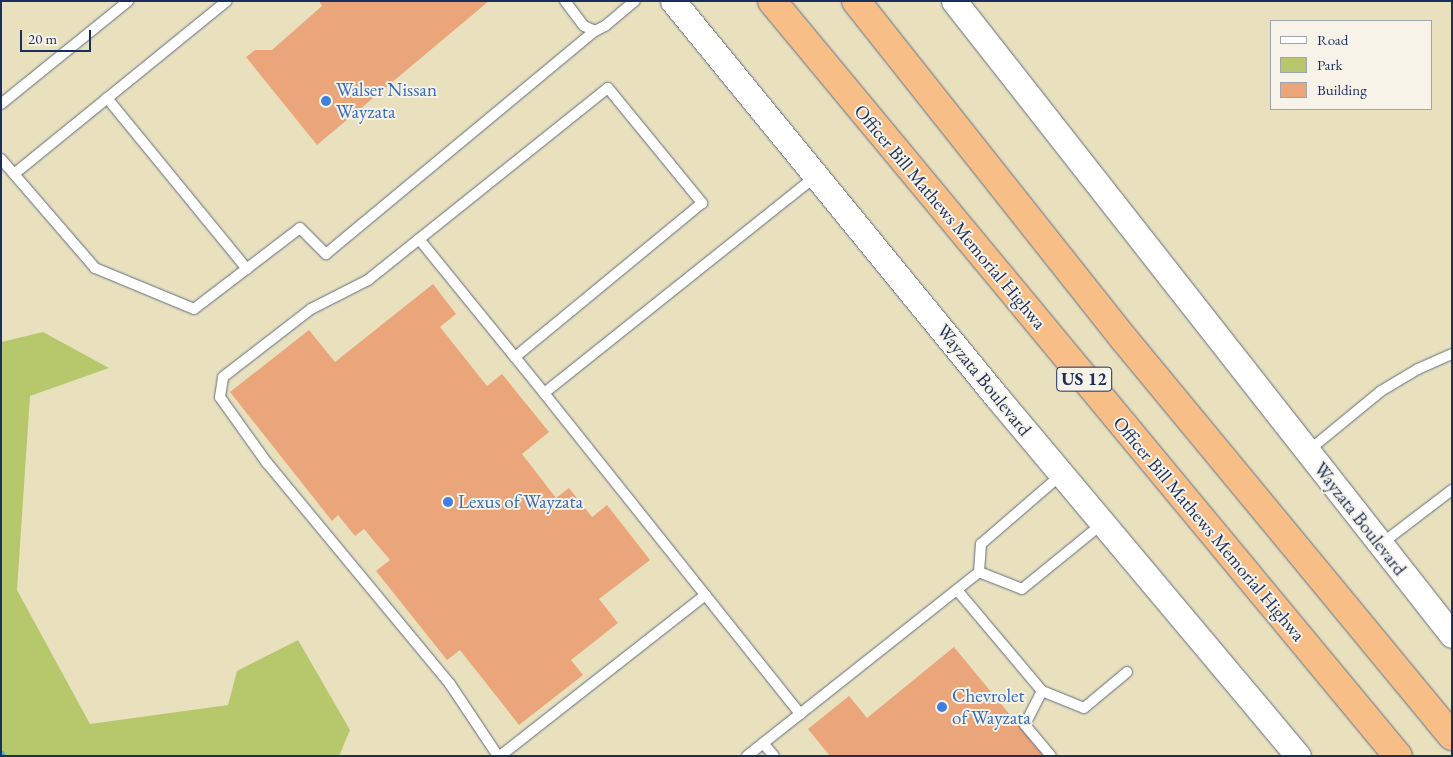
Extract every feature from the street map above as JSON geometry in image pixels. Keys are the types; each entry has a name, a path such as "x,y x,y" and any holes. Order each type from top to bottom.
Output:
{"highway":[{"name":"Officer Bill Mathews Memorial Highwa","path":"772,1 1398,756"},
{"name":"US 12","path":"856,1 1124,339 1452,736"}],"street":[{"name":"Wayzata Boulevard","path":"672,1 1062,474 1298,756"},
{"name":"Wayzata Boulevard","path":"954,1 1452,635"}],"lane":[{"path":"1,104 128,1"},
{"path":"14,174 227,1"},
{"path":"565,1 584,26 595,31"},
{"path":"1,159 95,268 194,310 300,228 326,254 595,31 605,26 635,1"},
{"path":"515,357 702,203 608,88 368,280 311,309 223,377 220,397 267,463 450,684 502,755 706,595"},
{"path":"107,98 247,269"},
{"path":"544,393 817,175"},
{"path":"419,239 800,714"},
{"path":"1308,451 1381,391 1418,369 1452,354"},
{"path":"747,756 979,572 981,544 1062,474"},
{"path":"1380,545 1452,490"},
{"path":"979,572 1022,589 1103,523"},
{"path":"957,590 1042,691 1084,708 1127,672"},
{"path":"1042,691 1025,724 1052,756"},
{"path":"763,743 774,756"}],"green space":[{"path":"43,332 109,368 30,396 17,590 90,724 228,705 237,671 298,640 350,730 339,756 1,756 1,342"}],"building":[{"name":"Walser Nissan Wayzata","path":"319,1 489,1 317,145 246,57 255,50 272,50 322,6"},
{"name":"Lexus of Wayzata","path":"433,284 456,314 440,327 487,386 502,374 549,432 522,454 556,498 569,488 592,517 607,505 650,560 599,599 618,623 571,660 583,675 519,725 460,650 447,660 376,571 390,560 364,529 355,536 338,515 332,521 230,392 309,330 335,362"},
{"name":"Chevrolet of Wayzata","path":"954,647 1044,756 830,756 808,729 849,696 867,718"}],"place":[{"name":"Walser Nissan Wayzata","path":"326,101"},
{"name":"Lexus of Wayzata","path":"448,502"},
{"name":"Chevrolet of Wayzata","path":"942,707"}]}
